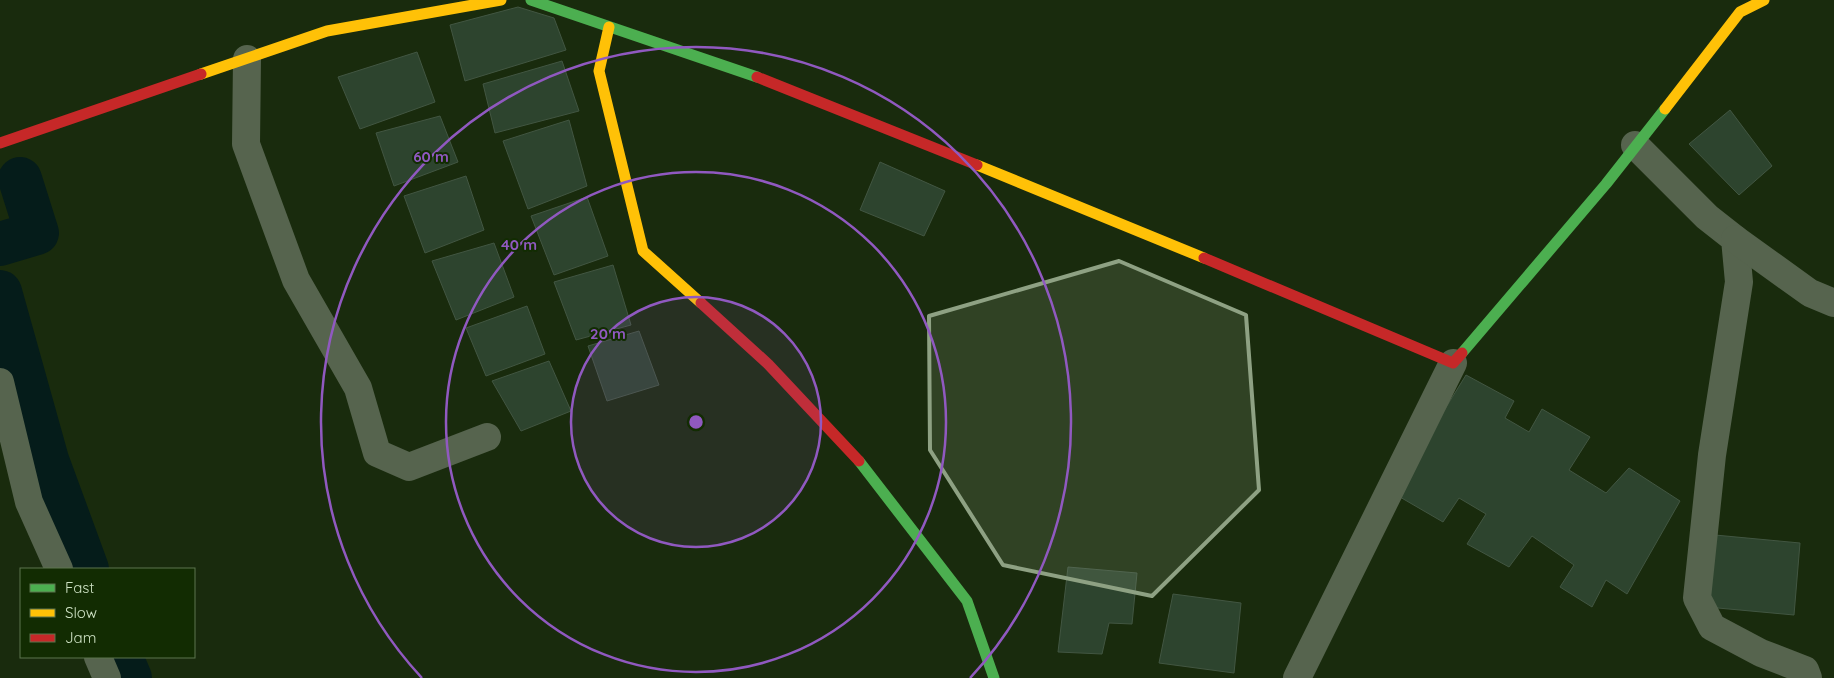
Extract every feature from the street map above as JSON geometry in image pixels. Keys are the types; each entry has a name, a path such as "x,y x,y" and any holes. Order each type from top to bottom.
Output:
{"street":[{"path":"0,143 327,31 501,0"},
{"path":"531,0 754,76 1100,214 1453,363"},
{"path":"1297,678 1453,363 1606,184 1740,12 1764,0"},
{"path":"609,27 599,71 643,250 768,364 869,472 966,602 994,678"},
{"path":"247,59 246,144 296,280 358,388 376,453 409,467 487,437"},
{"path":"1635,145 1707,217 1735,240 1810,292 1834,303"},
{"path":"1735,240 1739,282 1712,455 1697,598 1712,627 1761,653 1805,670 1808,678"},
{"path":"0,382 29,502 59,568"},
{"path":"98,658 107,678"}],"highlighted area":[{"path":"1119,261 1246,315 1259,490 1152,596 1003,565 930,450 929,316"}],"building":[{"path":"518,7 554,18 566,50 465,81 450,25"},
{"path":"417,52 435,102 360,129 338,77"},
{"path":"562,61 579,111 495,133 483,84"},
{"path":"1730,110 1772,166 1739,195 1689,144"},
{"path":"440,116 458,162 394,186 376,133"},
{"path":"569,120 587,186 528,209 503,141"},
{"path":"880,162 945,191 924,236 860,210"},
{"path":"466,176 484,230 425,253 404,196"},
{"path":"587,197 608,256 554,275 531,216"},
{"path":"494,243 514,297 456,320 432,261"},
{"path":"613,265 631,325 576,340 554,282"},
{"path":"527,306 545,354 486,376 466,328"},
{"path":"639,331 659,385 607,401 588,346"},
{"path":"549,361 571,411 521,431 492,381"},
{"path":"1466,375 1514,401 1505,418 1529,432 1542,409 1590,437 1569,470 1606,493 1629,468 1680,501 1627,594 1606,580 1592,607 1560,587 1574,565 1532,536 1509,567 1467,544 1486,514 1459,498 1443,522 1393,493"},
{"path":"1715,535 1800,543 1794,615 1707,607"},
{"path":"1068,567 1137,573 1132,624 1109,623 1102,654 1058,652"},
{"path":"1173,594 1241,603 1234,673 1159,663"}],"waterway":[{"path":"0,244 37,233 20,179"},
{"path":"0,292 47,460 87,568"},
{"path":"121,658 130,678"}],"traffic: fast":[{"path":"531,0 757,77"},
{"path":"1462,353 1606,184 1665,109"},
{"path":"859,461 967,601 994,678"}],"traffic: slow":[{"path":"201,74 327,31 501,0"},
{"path":"1665,109 1740,12 1764,0"},
{"path":"609,27 599,71 643,251 701,303"},
{"path":"977,165 1204,258"}],"traffic: jam":[{"path":"0,143 201,74"},
{"path":"757,77 977,165"},
{"path":"1204,258 1453,363 1462,353"},
{"path":"701,303 768,364 859,461"}]}
